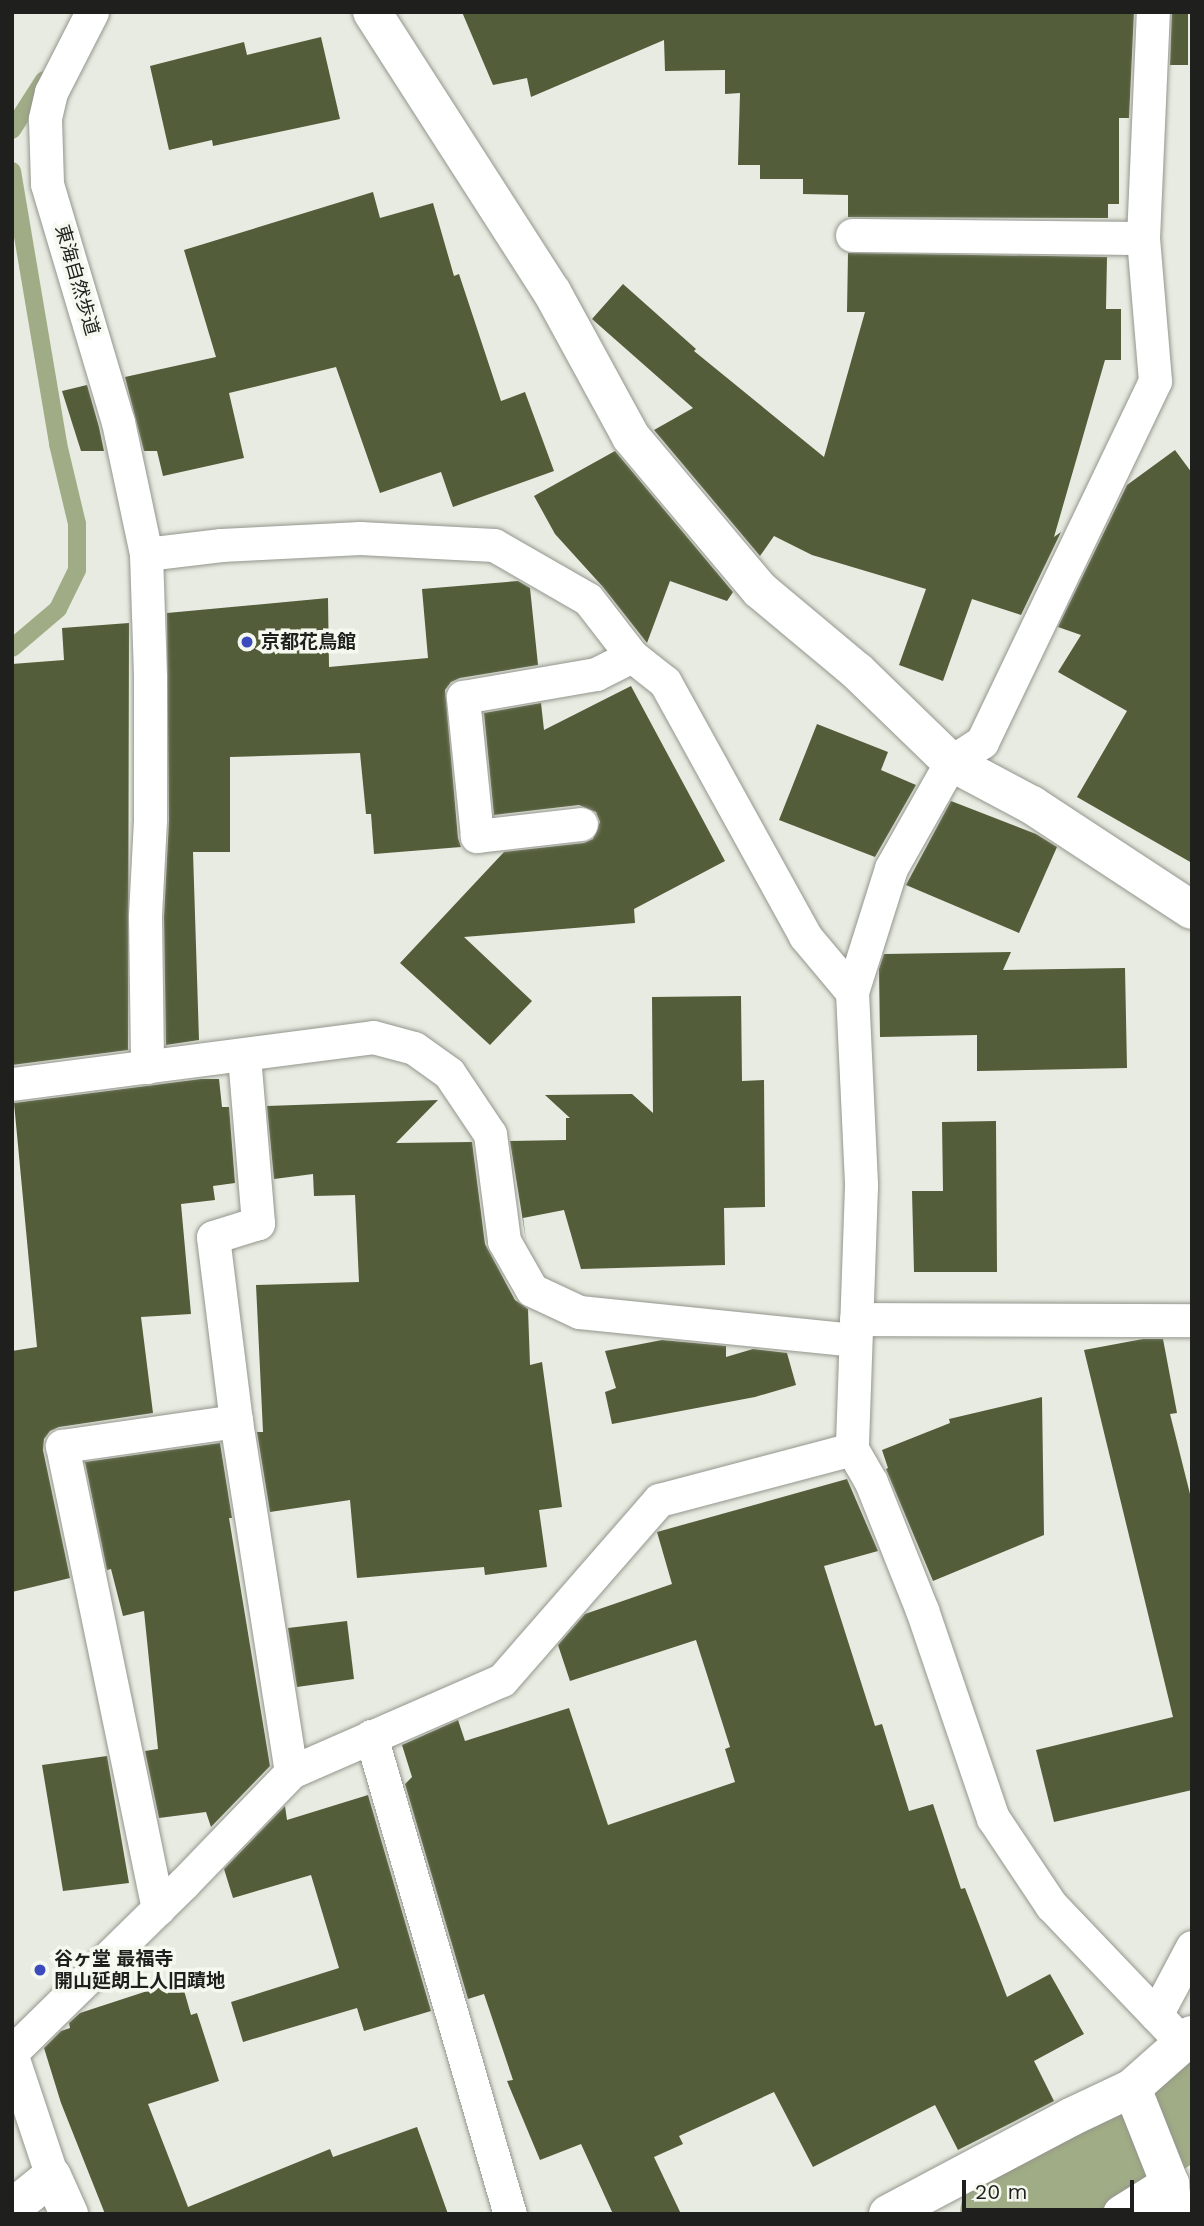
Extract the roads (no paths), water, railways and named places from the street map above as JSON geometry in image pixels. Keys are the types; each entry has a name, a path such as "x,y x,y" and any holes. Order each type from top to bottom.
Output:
{"street":[{"path":"372,12 552,292 631,437 760,590 857,671 951,762 1032,805 1192,910"},
{"path":"888,2214 1071,2117 1132,2088 1187,2039"},
{"path":"1122,2214 1172,2199 1132,2088"},
{"path":"12,2208 52,2176 69,2214"}],"lane":[{"name":"東海自然歩道","path":"92,12 51,92 45,120 47,184 118,422 146,554 150,677 150,820 145,917 147,1067"},
{"path":"1153,12 1143,238 1155,381 982,742 951,762 891,868 852,992 861,1185 852,1449 871,1482 922,1610 993,1818 1051,1905 1156,2015 1187,2039"},
{"path":"852,235 1143,238"},
{"path":"146,554 221,545 360,538 494,545 588,599 632,656 665,682 805,936 852,992"},
{"path":"581,824 478,836 463,697 596,674 632,656"},
{"path":"12,1084 244,1056 373,1037 414,1048 449,1073 490,1134 504,1241 532,1290 579,1312 855,1330 1192,1320"},
{"path":"244,1056 258,1223 213,1237 236,1422 291,1772"},
{"path":"158,1909 62,1446 236,1422"},
{"path":"52,2176 12,2054 291,1772 502,1680 659,1500 852,1449"},
{"path":"371,1736 510,2214"},
{"path":"1156,2015 1192,1947"}],"waterway":[{"path":"12,130 44,80"},
{"path":"12,171 58,444 77,524 77,570 58,609 12,648"},
{"path":"1011,2214 1077,2178 1192,2101"}],"place":[{"name":"京都花鳥館","path":"247,642"},
{"name":"谷ヶ堂 最福寺 開山延朗上人旧蹟地","path":"40,1970"}]}
